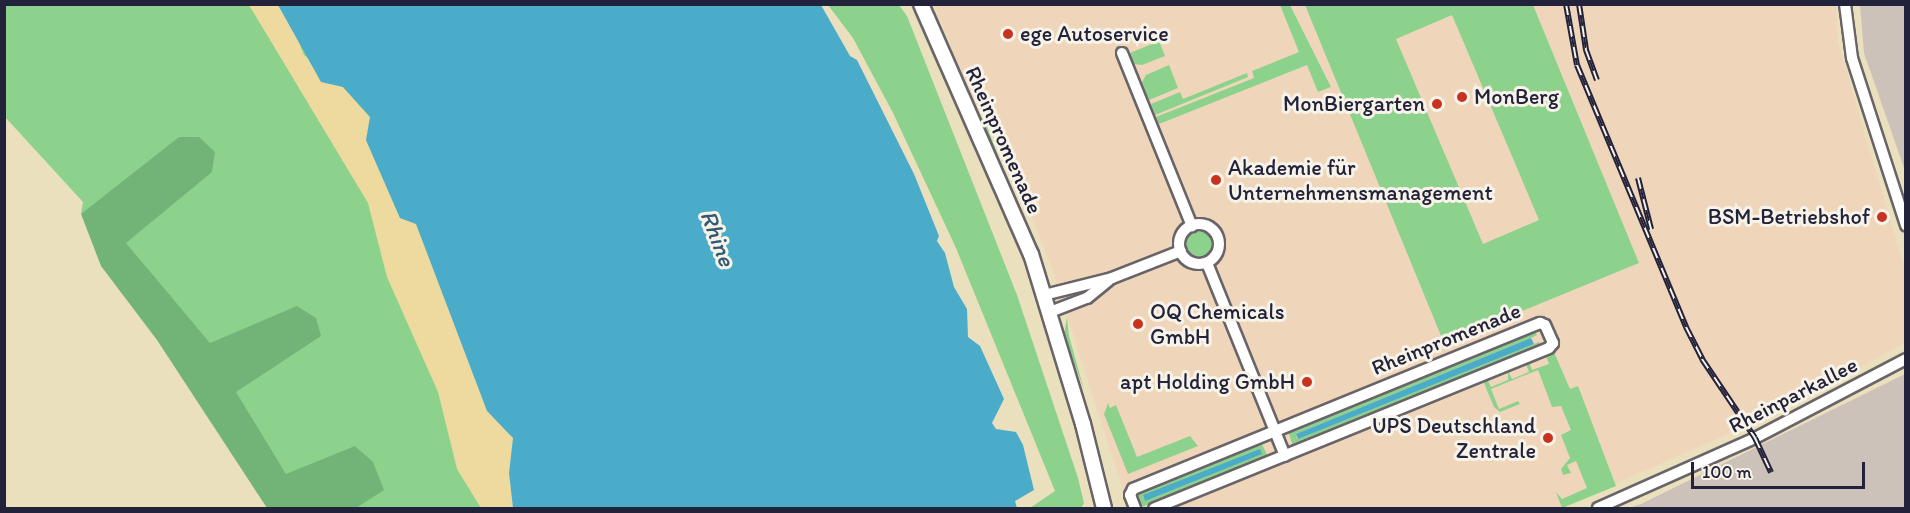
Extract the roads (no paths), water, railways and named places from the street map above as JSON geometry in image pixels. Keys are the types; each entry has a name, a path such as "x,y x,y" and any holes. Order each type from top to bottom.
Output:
{"street":[{"name":"Rheinpromenade","path":"921,4 1018,223 1050,312 1104,508"},
{"path":"1845,4 1852,58 1905,225"},
{"path":"1122,53 1192,226"},
{"path":"1192,226 1208,226 1217,236 1219,248 1207,263 1189,261 1181,251 1182,234 1192,226"},
{"path":"1044,295 1112,278 1181,251"},
{"path":"1207,263 1285,456"},
{"path":"1050,312 1087,298 1112,278"},
{"name":"Rheinpromenade","path":"1135,508 1130,495 1133,489 1540,323 1545,325 1552,343 1549,348 1154,508"},
{"name":"Rheinparkallee","path":"1598,508 1755,438 1905,359"}],"water":[{"name":"Rhine","path":"278,5 821,5 850,56 857,60 914,174 939,236 937,241 945,253 954,287 967,309 968,337 980,346 1004,399 992,423 996,429 1016,432 1023,445 1034,490 1015,501 1017,508 513,508 509,473 513,438 487,411 416,224 400,218 366,140 370,117 343,87 321,82"},
{"path":"1531,338 1534,344 1298,439 1296,434"},
{"path":"1260,449 1262,454 1145,501 1143,495"}],"railway":[{"path":"1566,4 1577,65 1686,327 1702,359 1755,438 1771,472"},
{"path":"1579,4 1586,50 1597,80"},
{"path":"1638,178 1651,229"}],"place":[{"name":"ege Autoservice","path":"1008,34"},
{"name":"MonBerg","path":"1462,97"},
{"name":"MonBiergarten","path":"1437,104"},
{"name":"Akademie für Unternehmensmanagement","path":"1216,180"},
{"name":"BSM-Betriebshof","path":"1882,217"},
{"name":"OQ Chemicals GmbH","path":"1138,324"},
{"name":"apt Holding GmbH","path":"1307,382"},
{"name":"UPS Deutschland Zentrale","path":"1548,438"}]}
